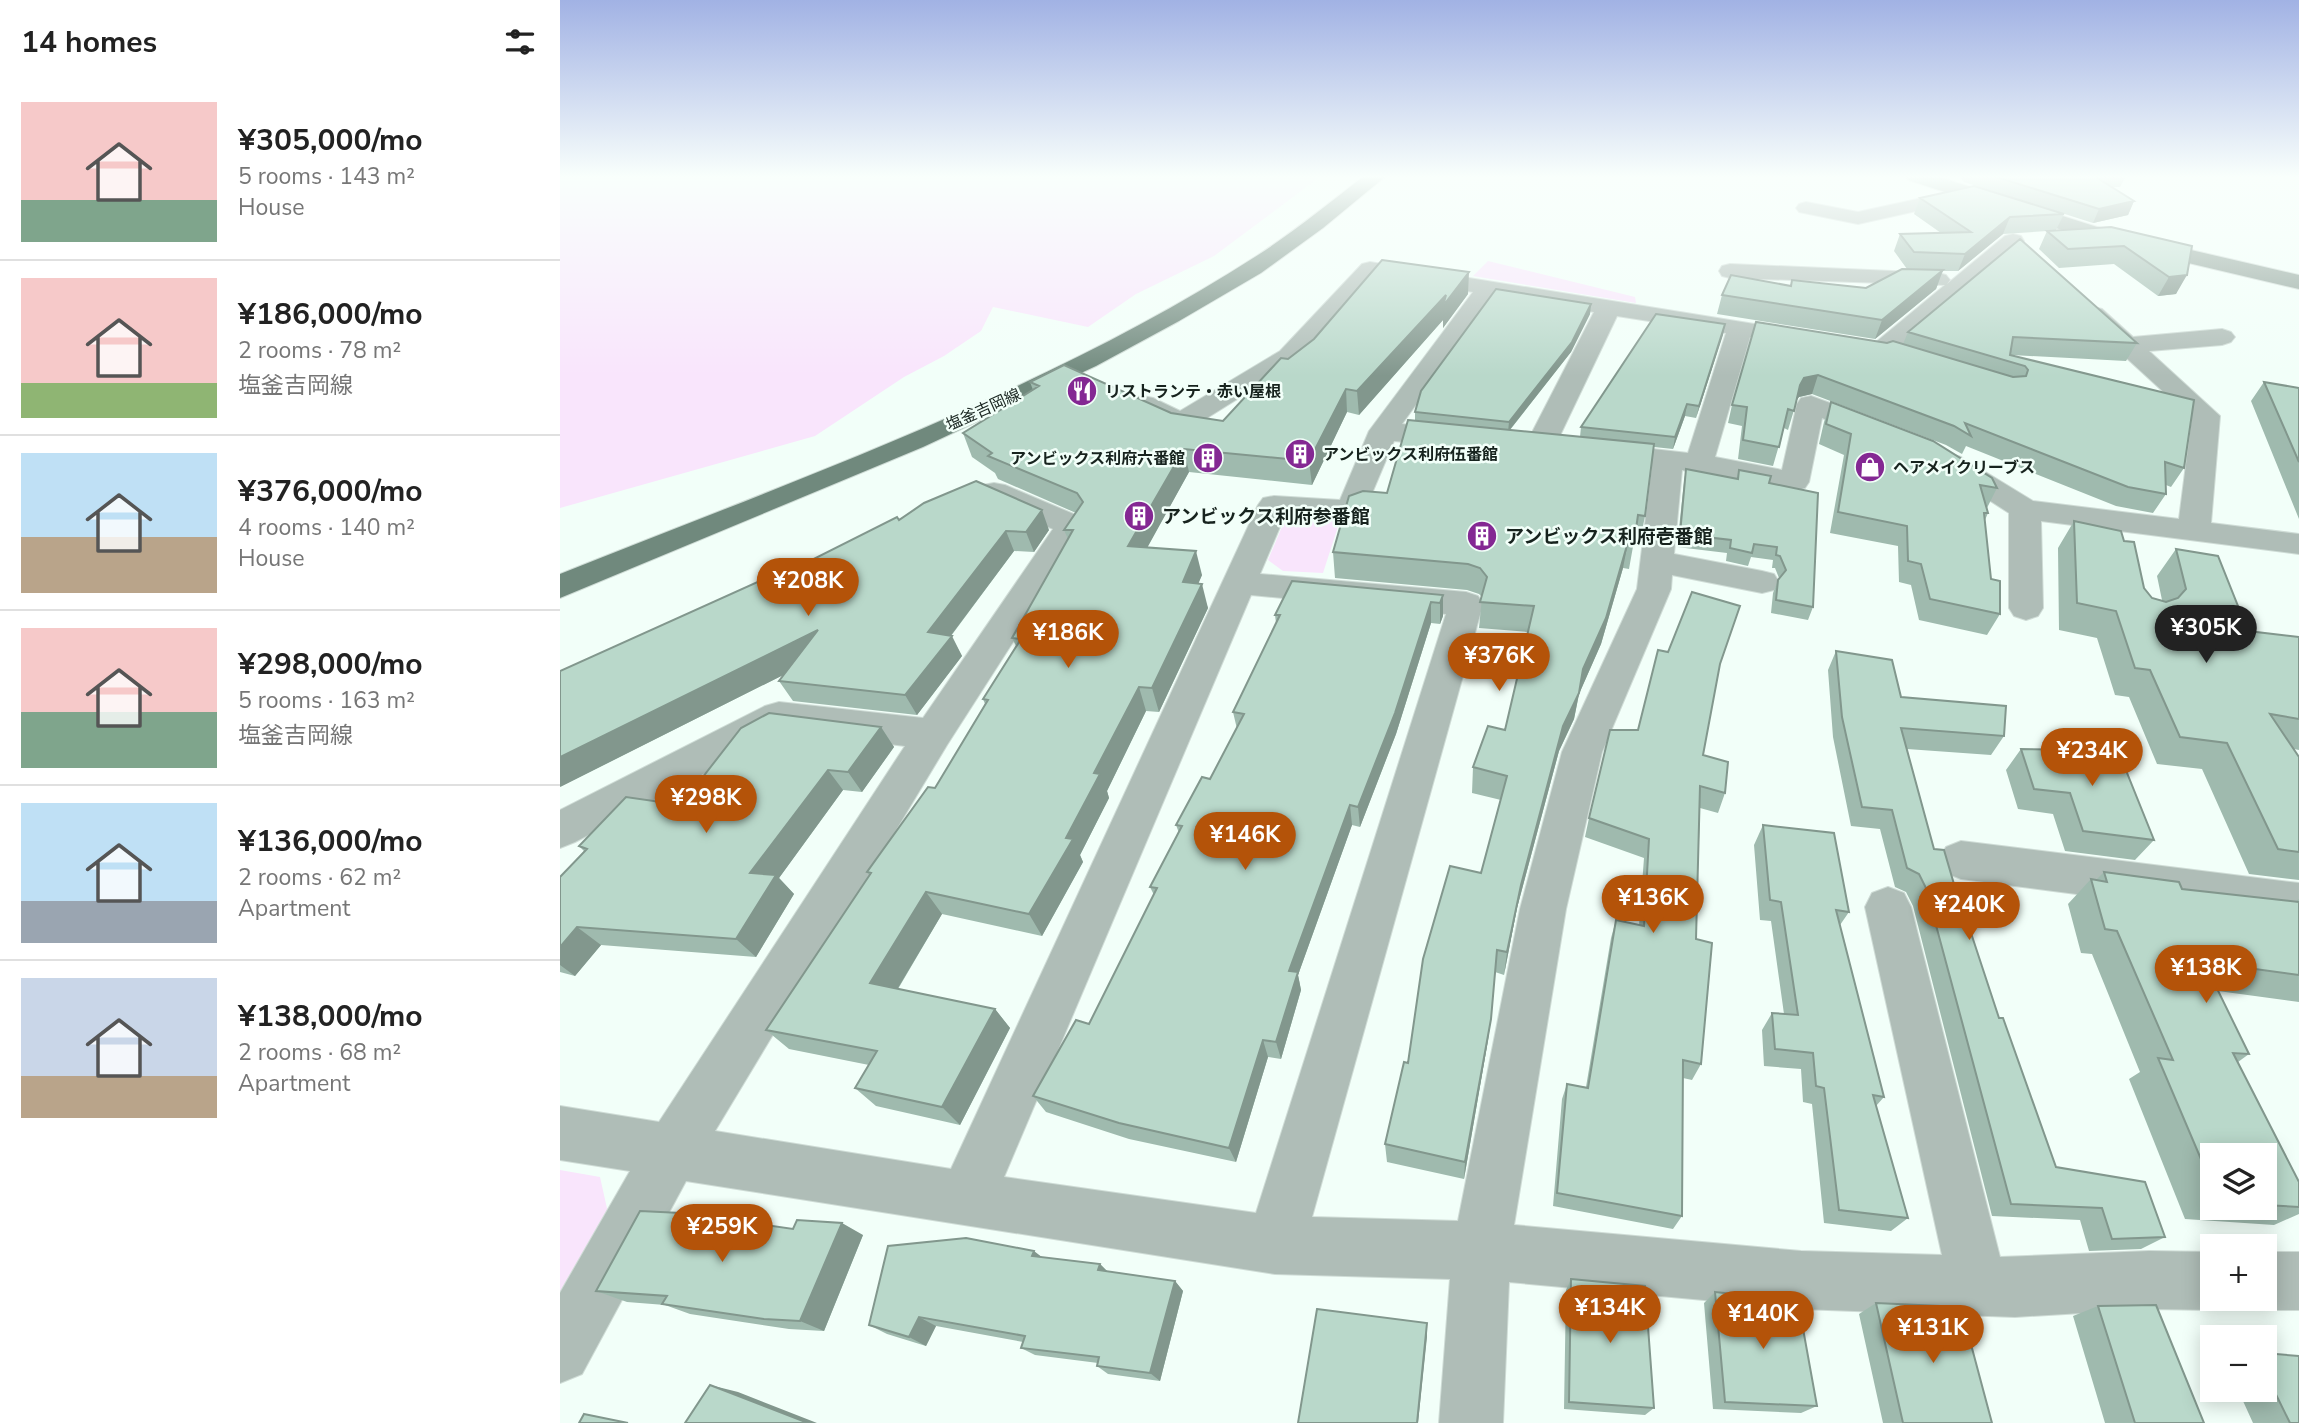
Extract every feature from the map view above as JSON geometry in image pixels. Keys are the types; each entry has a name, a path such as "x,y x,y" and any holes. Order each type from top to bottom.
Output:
{"main road":[{"name":"塩釜吉岡線","path":"560,587 947,426 1069,370 1177,313 1255,266 1287,242"}],"street":[{"path":"1817,340 1881,350 2011,242"},
{"path":"2015,242 2032,258"},
{"path":"2130,242 2299,282"},
{"path":"1730,271 1772,267 1965,281"},
{"path":"1119,393 1181,422 1289,356 1370,269 1791,336"},
{"path":"965,1199 1241,583 1273,505 1351,510 1383,431 1488,288"},
{"path":"2080,302 2206,416 2194,531"},
{"path":"1540,446 1609,307"},
{"path":"1471,1423 1481,1251 1543,909 1579,765 1654,589 1656,561 1683,461 1740,328"},
{"path":"2127,345 2222,337"},
{"path":"1069,370 1095,382"},
{"path":"1383,431 1683,461 1794,482 1811,404 1910,444 2025,509 2128,535 2194,531 2299,544"},
{"path":"560,1352 671,1151 933,734 1072,525 984,488 959,498"},
{"path":"2025,509 2026,608"},
{"path":"1656,561 1762,582"},
{"path":"1241,583 1466,604 1275,1245"},
{"path":"560,830 779,716 933,734"},
{"path":"1961,860 2299,903"},
{"path":"1888,907 1978,1286"},
{"path":"560,1133 965,1199 1275,1245 1481,1251 1801,1279 1978,1286 2200,1281"},
{"path":"2277,1281 2299,1281"}],"shaded area":[{"path":"560,242 1232,242 1214,256 1136,294 1088,327 993,307 981,331 944,356 904,377 815,436 560,508"},
{"path":"1488,261 1635,297 1636,303 1473,276"},
{"path":"1307,512 1342,514 1323,573 1283,571 1268,560 1284,522"},
{"path":"560,1170 600,1177 608,1213 560,1299"}],"building":[{"path":"1907,242 1979,242 1965,254 1914,252"},
{"path":"2016,242 2024,242 2137,343 2013,337 2010,355 2194,400 2184,468 2165,462 2166,494 2128,487 1965,423 1971,436 1954,426 1818,375 1804,378 1800,385 1794,411 1788,409 1779,447 1743,440 1747,407 1732,405 1756,322 1887,343 1893,341 2013,377 2026,376 2028,370 2025,366 1908,332"},
{"path":"2060,242 2177,242 2192,246 2187,275 2169,277 2124,246 2068,249"},
{"path":"1382,260 1469,272 1443,306 1446,295 1357,391 1346,389 1309,461 1184,449 1128,546 1196,551 1183,582 1202,584 1152,688 1139,687 1094,773 1100,774 1066,838 1073,839 1029,914 926,892 870,983 995,1009 942,1107 855,1088 877,1051 766,1030 871,873 867,872 928,787 935,788 988,700 983,699 1021,639 1012,638 1073,530 1064,530 1083,502 1077,493 988,456 992,453 963,433 1039,386 1030,382 1064,365 1171,413 1223,421 1281,358 1288,359 1314,339"},
{"path":"1902,269 1943,270 1882,320 1722,295 1731,275 1791,286 1792,280 1866,288"},
{"path":"1496,289 1591,304 1572,342 1509,422 1415,412 1421,391"},
{"path":"1656,314 1725,324 1699,406 1687,404 1675,437 1581,427"},
{"path":"2264,382 2299,388 2299,462"},
{"path":"1831,402 1933,441 1992,478 1997,488 1980,485 1988,513 1984,513 1991,579 2000,581 2000,614 1930,599 1921,564 1908,561 1907,526 1838,512 1851,434 1826,424"},
{"path":"1408,420 1654,444 1645,516 1638,515 1634,543 1628,542 1606,618 1583,669 1579,693 1563,726 1521,885 1507,952 1497,950 1491,1019 1465,1162 1385,1144 1404,1062 1408,1063 1423,959 1450,866 1481,873 1507,776 1473,767 1488,726 1505,730 1534,606 1480,602 1487,577 1480,568 1468,564 1333,552 1349,496 1363,491 1387,493"},
{"path":"1686,469 1738,479 1739,470 1771,476 1769,483 1818,493 1813,607 1776,600 1778,580 1786,570 1780,556 1776,555 1777,547 1754,544 1752,553 1730,548 1731,540 1680,534"},
{"path":"976,481 1042,510 1026,532 1006,531 928,632 952,636 905,695 779,681 818,630 560,757 560,671 780,572 782,575 897,517 899,520 924,503"},
{"path":"2074,521 2121,531 2124,541 2134,542 2144,588 2152,598 2166,602 2178,598 2186,589 2176,549 2218,556 2248,631 2299,637 2299,719 2270,714 2299,757 2299,852 2278,849 2227,743 2180,737 2150,670 2135,668 2116,611 2077,603"},
{"path":"1292,581 1443,595 1440,603 1431,602 1395,713 1358,807 1350,805 1289,971 1298,972 1276,1042 1263,1040 1229,1148 1119,1123 1033,1096 1076,1020 1089,1024 1157,888 1150,887 1182,826 1176,825 1202,777 1210,779 1244,714 1233,712 1280,615 1275,615"},
{"path":"1692,592 1740,606 1720,664 1703,755 1728,762 1725,793 1700,786 1696,939 1712,943 1701,1064 1683,1060 1682,1216 1557,1193 1567,1084 1588,1088 1616,920 1644,926 1649,839 1589,818 1610,730 1638,730 1658,650 1668,652"},
{"path":"1836,651 1892,660 1901,697 2006,706 2004,736 1901,728 1934,849 1944,850 1968,932 1971,933 1999,1018 2003,1018 2056,1167 2145,1182 2165,1237 2112,1239 2102,1208 2011,1204 1926,888 1919,874 1907,868 1892,810 1862,807 1842,717"},
{"path":"769,713 881,727 848,772 828,770 750,873 776,875 736,939 577,927 560,947 560,877 587,849 579,846 626,797 681,805 741,728"},
{"path":"2097,745 2117,748 2154,840 2083,831 2070,793 2034,789 2021,749 2087,750"},
{"path":"1763,825 1834,833 1849,912 1836,910 1884,1097 1873,1095 1908,1218 1839,1210 1824,1088 1816,1086 1813,1053 1775,1049 1772,1013 1798,1015 1781,902 1770,900"},
{"path":"2104,872 2179,882 2182,889 2299,902 2299,975 2204,962 2249,1054 2233,1053 2299,1182 2299,1207 2277,1206 2277,1143 2200,1143 2200,1157 2158,1058 2173,1060 2117,931 2105,929 2091,879 2107,882"},
{"path":"640,1211 681,1213 793,1229 797,1220 842,1223 800,1321 764,1319 662,1304 667,1296 596,1291"},
{"path":"966,1238 1034,1251 1032,1256 1100,1264 1098,1270 1175,1281 1150,1373 1097,1366 1099,1357 1021,1348 1025,1336 919,1317 909,1337 869,1325 888,1246"},
{"path":"1571,1279 1645,1286 1654,1408 1569,1402"},
{"path":"1715,1292 1798,1301 1817,1406 1725,1402"},
{"path":"1876,1303 1961,1307 1992,1423 1903,1423"},
{"path":"2156,1305 2204,1423 2135,1423 2098,1306"},
{"path":"1317,1309 1427,1323 1417,1423 1298,1423"},
{"path":"2277,1354 2299,1356 2299,1423 2290,1423 2277,1396"},
{"path":"710,1385 808,1423 685,1423"},
{"path":"584,1414 628,1423 579,1423"}],"place":[{"name":"リストランテ・赤い屋根","path":"1082,391"},
{"name":"アンビックス利府伍番館","path":"1300,454"},
{"name":"アンビックス利府六番館","path":"1208,458"},
{"name":"ヘアメイクリーブス","path":"1870,467"},
{"name":"アンビックス利府参番館","path":"1139,516"},
{"name":"アンビックス利府壱番館","path":"1482,536"}]}
